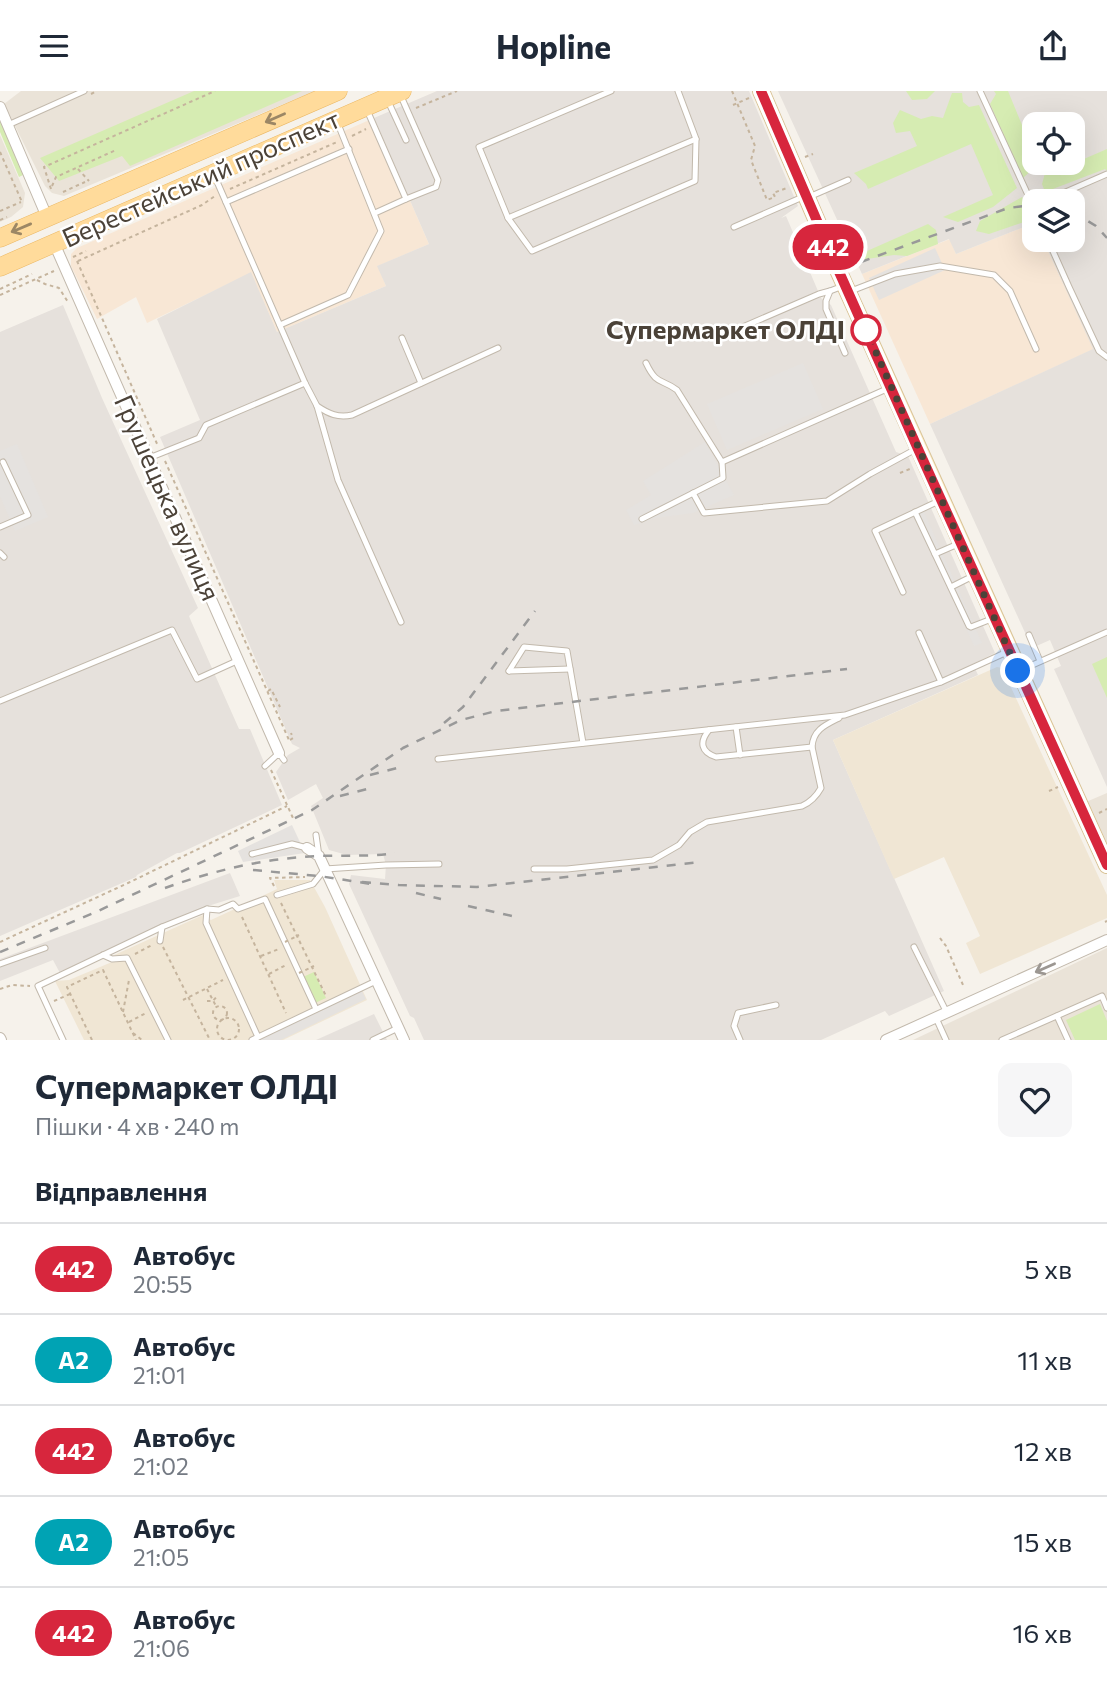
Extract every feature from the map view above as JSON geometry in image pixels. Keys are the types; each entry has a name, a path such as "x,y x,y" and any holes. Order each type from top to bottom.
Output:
{"main road":[{"name":"Берестейський проспект","path":"0,237 338,91"},
{"name":"Берестейський проспект","path":"0,267 396,94"}],"street":[{"path":"755,94 807,197 841,289 891,387 1107,865"},
{"path":"0,107 47,217"},
{"name":"Грушецька вулиця","path":"54,243 281,757"},
{"path":"307,848 318,856 325,869 404,1040"},
{"path":"886,1040 1107,940"}],"lane":[{"path":"8,125 84,91"},
{"path":"611,91 479,147 508,218 532,251 695,181 696,139 678,91"},
{"path":"980,91 1026,189"},
{"path":"375,213 436,187 438,183 407,111 396,94"},
{"path":"396,94 405,140"},
{"path":"366,107 406,199"},
{"path":"279,325 349,294 381,231 337,120"},
{"path":"508,218 696,139"},
{"path":"226,202 349,149"},
{"path":"214,174 317,406 338,479 401,622"},
{"path":"1073,189 1107,174"},
{"path":"734,227 848,180"},
{"path":"1053,252 1099,351 1107,357"},
{"path":"738,329 820,294 895,274 940,266 994,275 1010,292 1036,349"},
{"path":"841,289 825,301 845,353"},
{"path":"402,338 421,383"},
{"path":"317,406 334,416 352,415 498,348"},
{"path":"642,519 723,478 722,461 677,390 656,380 646,363"},
{"path":"149,458 199,438 206,425 305,383"},
{"path":"722,461 891,387"},
{"path":"693,493 704,513 827,501 870,474 918,449"},
{"path":"0,527 28,515 3,462"},
{"path":"903,592 875,531 941,500"},
{"path":"915,512 970,627 994,618"},
{"path":"936,554 960,543"},
{"path":"951,587 975,575"},
{"path":"0,701 173,630 197,679 239,660"},
{"path":"1018,671 1107,632"},
{"path":"919,633 941,682"},
{"path":"1029,635 1041,661"},
{"path":"570,669 509,671 524,647 567,651 583,743"},
{"path":"534,869 567,869 653,860 679,845 690,832 707,822 802,806 817,796 821,788 812,747 812,741 819,729 845,715 941,682 1009,651"},
{"path":"438,759 845,715"},
{"path":"736,727 740,755"},
{"path":"709,730 703,737 703,746 708,754 716,757 812,747"},
{"path":"265,766 281,757"},
{"path":"316,835 318,856"},
{"path":"252,854 292,844 307,848"},
{"path":"276,891 313,884 325,869 439,864"},
{"path":"63,1040 38,986 162,927 207,909 219,910 233,904 238,909 265,899 316,1009"},
{"path":"207,909 206,923 255,1039 376,981"},
{"path":"160,941 162,927"},
{"path":"914,947 941,1015 946,1040"},
{"path":"0,964 45,948"},
{"path":"103,955 112,959 127,958 169,1040"},
{"path":"1002,1040 1102,996 1107,1008"},
{"path":"740,1040 734,1025 738,1013 776,1005"},
{"path":"1057,1016 1068,1040"},
{"path":"373,1040 398,1028"}],"path":[{"path":"116,151 56,177 51,189 44,167 215,91"},
{"path":"407,111 457,91"},
{"path":"732,91 755,146 751,160 767,200 775,197 773,193 788,188"},
{"path":"733,105 755,94"},
{"path":"289,740 77,261 374,126"},
{"path":"0,152 22,202 0,211"},
{"path":"805,157 813,154"},
{"path":"77,168 89,181"},
{"path":"63,192 85,182"},
{"path":"0,219 7,217"},
{"path":"73,257 86,251"},
{"path":"0,289 33,274"},
{"path":"0,295 36,280 59,288 71,309"},
{"path":"900,473 914,467"},
{"path":"267,691 271,689 280,707"},
{"path":"281,757 271,770 293,818"},
{"path":"1049,791 1058,787"},
{"path":"0,942 287,806"},
{"path":"1095,815 1107,810"},
{"path":"316,880 311,877 270,878 328,998"},
{"path":"238,909 290,1021"},
{"path":"285,941 299,935"},
{"path":"940,938 963,985"},
{"path":"127,958 160,941 210,1040"},
{"path":"260,956 288,948"},
{"path":"268,974 283,967 293,958"},
{"path":"123,1013 131,966"},
{"path":"299,973 314,966"},
{"path":"92,1040 67,987 103,970 136,1040"},
{"path":"183,1000 230,977"},
{"path":"0,989 12,985 38,986"},
{"path":"207,988 216,1006"},
{"path":"47,1005 70,993"},
{"path":"213,1002 218,995"},
{"path":"207,1001 213,1002"},
{"path":"216,1006 214,1017 218,1020 224,1019 233,1018 239,1024 239,1033 233,1039 219,1035 218,1025 224,1019 227,1014 222,1006 216,1006"},
{"path":"128,1023 153,1010"},
{"path":"132,1033 142,1040"}],"shaded area":[{"path":"21,91 315,91 64,196 52,193 45,186 4,104"},
{"path":"437,91 749,91 798,206 781,218 786,216 821,298 831,305 896,452 908,456 995,653 973,664 978,675 833,740 944,991 889,1016 885,1011 821,1040 424,1040 414,1018 410,1016 349,884 351,875 385,879 386,865 383,854 347,855 329,850 311,806 323,798 316,784 288,800 276,772 288,755 300,748 292,744 160,437 200,420 157,319 251,272 277,332 386,286 377,266 429,244 374,118"},
{"path":"778,91 1107,91 1107,787 1054,669 1061,666 1050,640 1032,648 930,424 1093,349 1049,252 1085,252 1085,189 1022,189 1022,228 956,254 949,239 862,274"},
{"path":"374,118 429,244 378,266 386,286 277,332 251,273 147,323 136,297 97,319 71,266 71,254 77,248"},
{"path":"0,135 25,193 23,207 0,222"},
{"path":"1022,228 1022,252 1049,252 1094,349 930,424 862,274 950,239 956,254"},
{"path":"935,248 945,270 879,300 869,278"},
{"path":"63,305 102,398 198,608 189,616 191,621 239,729 250,729 282,805 177,853 136,877 0,936 0,332"},
{"path":"803,363 823,409 727,450 707,404"},
{"path":"705,442 734,495 693,513 656,518 634,525 626,510 651,495 643,481"},
{"path":"17,444 48,517 15,531 0,496 0,451"},
{"path":"924,512 982,643 974,646 916,515"},
{"path":"997,667 1002,668 1107,895 1107,918 980,974 966,943 980,936 944,857 894,879 833,740"},
{"path":"1107,793 1107,847 1086,802"},
{"path":"292,825 305,853 243,862 238,851"},
{"path":"230,873 240,896 208,906 60,973 53,960 0,981 0,959"},
{"path":"274,880 310,880 367,1000 283,1040 84,1040 55,981 69,980 112,962 112,956 203,915 211,920 277,889"},
{"path":"1107,948 1107,1040 913,1040"},
{"path":"362,991 366,999 281,1040 258,1040"},
{"path":"374,1014 387,1040 316,1040"}],"green space":[{"path":"194,91 302,91 130,166 122,156 59,181 40,158"},
{"path":"906,91 935,91 927,99 912,100"},
{"path":"994,91 1008,91 1022,125 1022,175 1026,175 1023,178 990,104 996,94"},
{"path":"952,93 962,93 963,102 969,107 979,105 1017,188 993,207 958,222 943,217 993,195 971,144 868,189 854,173 917,146 910,131 896,133 893,123 900,110 921,119 932,116 943,118"},
{"path":"0,116 25,174 19,177 0,132"},
{"path":"1107,149 1107,171 1105,169 1053,189 1044,189 1044,175 1085,175 1085,158"},
{"path":"1022,197 1022,223 989,234 976,231 980,221"},
{"path":"928,224 936,230 938,244 907,256 860,260 858,255"},
{"path":"1107,657 1107,698 1092,664"},
{"path":"314,972 326,998 315,1003 303,977"},
{"path":"1100,1004 1107,1021 1107,1040 1075,1040 1066,1020"}],"railway":[{"path":"861,262 1008,208 1022,206"},
{"path":"1085,219 1107,238"},
{"path":"444,723 463,707 535,611"},
{"path":"0,952 96,912 312,810 403,748 461,720 496,711 847,669"},
{"path":"370,775 397,768"},
{"path":"340,796 367,789"},
{"path":"165,888 222,870 260,862 299,857 395,853"},
{"path":"362,882 477,887 701,862"},
{"path":"253,870 371,884"},
{"path":"416,893 441,899"},
{"path":"468,906 512,916"}],"bus line":[{"name":"442","path":"761,91 918,449 1107,865"}],"place":[{"name":"Супермаркет ОЛДІ","path":"866,330"}],"route":[{"path":"866,330 1018,671"}]}
